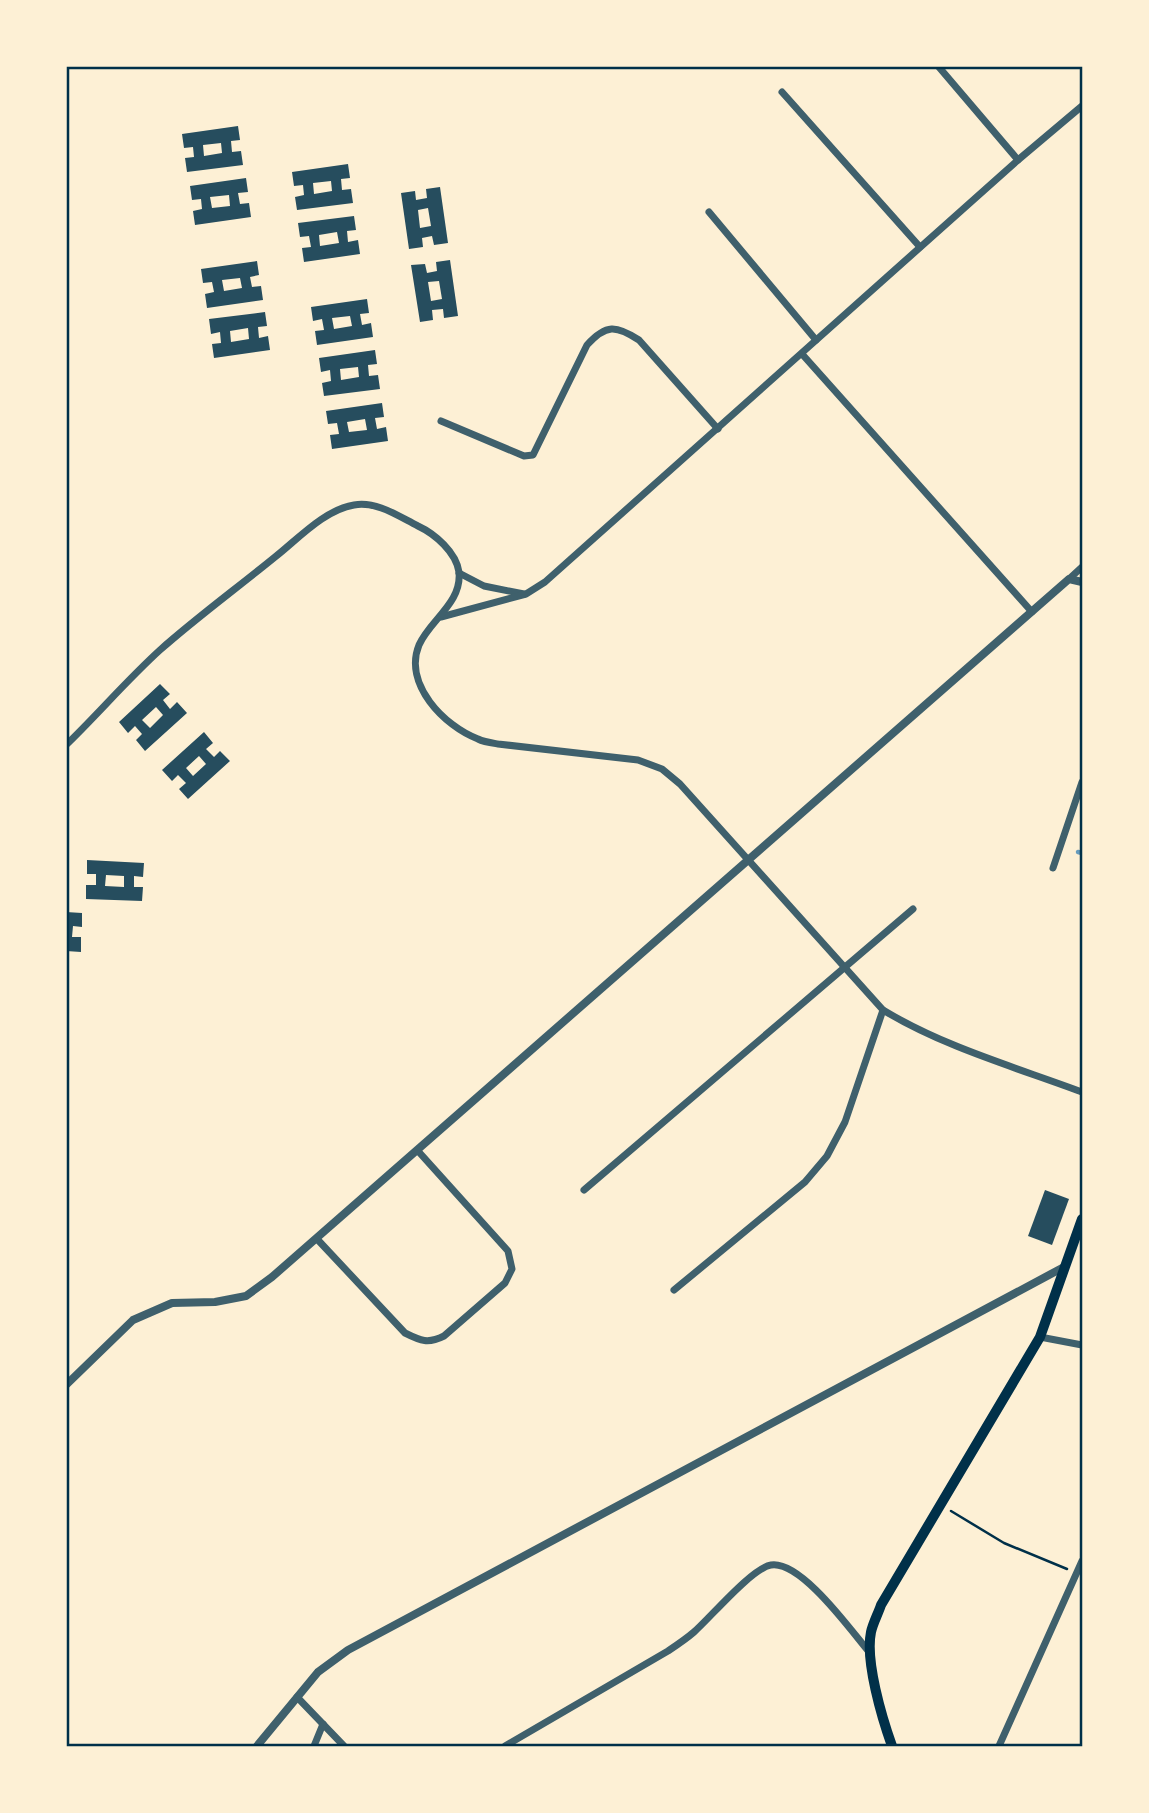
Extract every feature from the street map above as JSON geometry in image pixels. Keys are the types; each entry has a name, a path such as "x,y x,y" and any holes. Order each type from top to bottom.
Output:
{"main road":[{"path":"892,1746 883,1721 870,1653 871,1632 881,1605 1040,1338 1083,1219"}],"street":[{"path":"938,66 1018,160"},
{"path":"782,92 920,247"},
{"path":"439,617 526,594 565,565 1018,160 1083,106"},
{"path":"709,212 816,340"},
{"path":"441,421 524,456 533,455 587,345 596,334 608,328 624,330 639,340 718,429"},
{"path":"802,354 1032,612"},
{"path":"66,744 159,651 312,528 343,508 368,505 379,507 424,529 449,551 459,573 450,604 418,647 416,673 419,685 428,699 452,724 478,739 498,744 624,758 662,769 680,784 883,1010 938,1038 1083,1092"},
{"path":"66,1385 134,1320 172,1303 246,1296 272,1277 1083,566"},
{"path":"459,573 484,586 526,594"},
{"path":"1069,579 1083,582"},
{"path":"1053,868 1083,782"},
{"path":"584,1190 913,909"},
{"path":"674,1290 805,1182 827,1156 845,1122 883,1010"},
{"path":"317,1240 405,1333 418,1339 433,1342 444,1336 495,1292 505,1283 512,1269 508,1251 418,1151"},
{"path":"257,1746 318,1672 348,1650 1065,1267"},
{"path":"1040,1338 1083,1345"},
{"path":"999,1746 1083,1561"},
{"path":"505,1746 668,1651 694,1633 755,1573 771,1565 788,1567 803,1577 870,1653"},
{"path":"297,1697 344,1746"},
{"path":"314,1746 323,1724"}],"path":[{"path":"941,1505 1004,1543 1076,1574"}],"building":[{"path":"238,126 240,140 231,141 232,152 241,151 243,165 187,172 185,158 194,157 193,147 184,148 182,134","holes":["221,143 222,153 204,156 203,145"]},
{"path":"348,164 350,178 341,179 342,190 351,189 353,203 297,210 295,197 304,195 303,185 294,186 292,172","holes":["331,181 332,191 314,194 313,183"]},
{"path":"246,178 248,192 238,193 240,204 249,203 251,217 195,225 193,211 202,209 201,199 192,200 190,186","holes":["229,195 230,206 212,208 210,197"]},
{"path":"440,187 448,243 434,245 432,236 422,238 423,247 409,249 401,193 415,191 416,200 427,198 426,189","holes":["428,208 431,226 420,228 418,210"]},
{"path":"354,216 356,230 347,231 348,242 358,240 360,254 304,262 302,248 311,247 309,236 300,237 298,223","holes":["337,232 339,243 320,246 319,235"]},
{"path":"450,260 458,316 444,318 443,309 432,310 433,320 420,322 411,265 425,264 427,273 437,271 436,262","holes":["439,281 442,299 431,301 428,282"]},
{"path":"257,261 259,275 250,277 252,287 261,286 263,300 207,308 205,294 214,292 212,282 203,283 201,269","holes":["240,278 242,288 224,291 222,280"]},
{"path":"367,299 369,313 360,314 362,325 371,323 373,337 317,345 315,331 324,330 322,319 313,321 311,307","holes":["350,316 352,326 334,329 332,318"]},
{"path":"265,312 267,326 258,327 259,338 268,336 270,350 214,358 212,344 221,343 220,332 211,334 209,319","holes":["248,328 249,339 231,342 230,331"]},
{"path":"375,350 377,364 368,365 369,376 378,375 380,389 324,396 322,383 331,381 330,370 321,372 319,358","holes":["358,367 359,377 341,380 340,369"]},
{"path":"382,403 384,417 375,418 377,429 386,427 388,441 332,449 330,435 339,434 337,423 328,424 326,411","holes":["365,419 367,430 349,432 347,422"]},
{"path":"160,684 170,694 163,700 170,709 177,702 187,713 145,751 136,740 142,734 135,726 128,733 119,722","holes":["156,707 163,715 150,728 142,720"]},
{"path":"204,732 213,743 206,749 214,757 220,751 230,761 188,799 179,789 186,783 178,775 172,781 162,770","holes":["199,756 206,764 193,776 186,768"]},
{"path":"87,860 144,863 143,877 134,876 134,887 143,887 142,901 86,899 86,885 96,885 96,874 87,874","holes":["106,875 124,876 124,887 105,886"]},
{"path":"66,912 82,913 82,927 73,926 72,937 81,937 81,952 66,951"},
{"path":"1045,1190 1069,1199 1052,1245 1028,1236"}],"waterway":[{"path":"1078,852 1082,853"}]}
